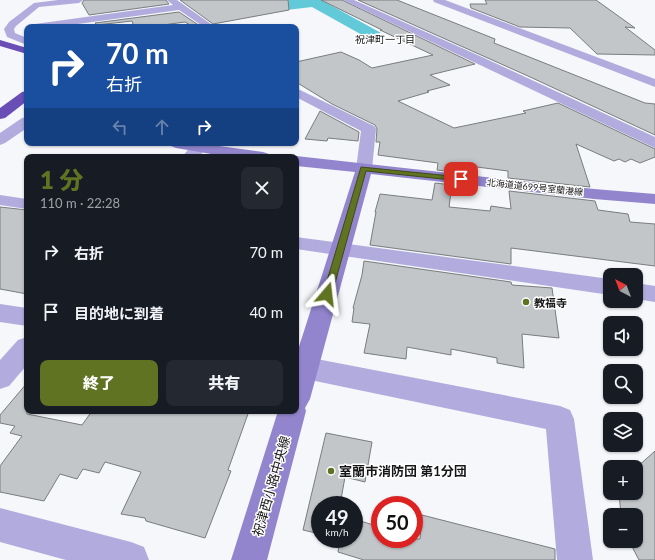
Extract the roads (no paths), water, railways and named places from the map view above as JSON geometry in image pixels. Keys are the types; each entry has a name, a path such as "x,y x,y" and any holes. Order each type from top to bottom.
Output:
{"highway":[{"path":"0,43 24,50"},
{"path":"0,115 24,97"},
{"path":"0,104 24,110"}],"main road":[{"path":"182,146 194,152 222,154"},
{"name":"北海道道699号室蘭港線","path":"299,161 594,194 655,199"},
{"path":"300,367 341,250 364,169"},
{"name":"祝津西小路中央線","path":"249,560 291,414"}],"street":[{"path":"24,41 10,34 9,30 12,24 36,2 79,0"},
{"path":"108,8 170,0 206,24"},
{"path":"347,0 478,59 655,144"},
{"path":"437,0 655,83"},
{"path":"57,24 181,7"},
{"path":"119,24 191,14"},
{"path":"299,94 369,129 364,169"},
{"path":"0,140 24,123"},
{"path":"0,200 24,204"},
{"path":"299,243 603,286"},
{"path":"643,292 655,294"},
{"path":"0,313 24,317"},
{"path":"0,378 24,350"},
{"path":"300,367 560,420 575,560"},
{"path":"0,525 131,560"}],"water":[{"path":"261,0 324,0 325,2 381,33 364,36 312,7 278,11"}],"place":[{"name":"教福寺","path":"526,302"},
{"name":"室蘭市消防団 第1分団","path":"331,471"}],"district":[{"name":"祝津町一丁目","path":"385,39"}]}
